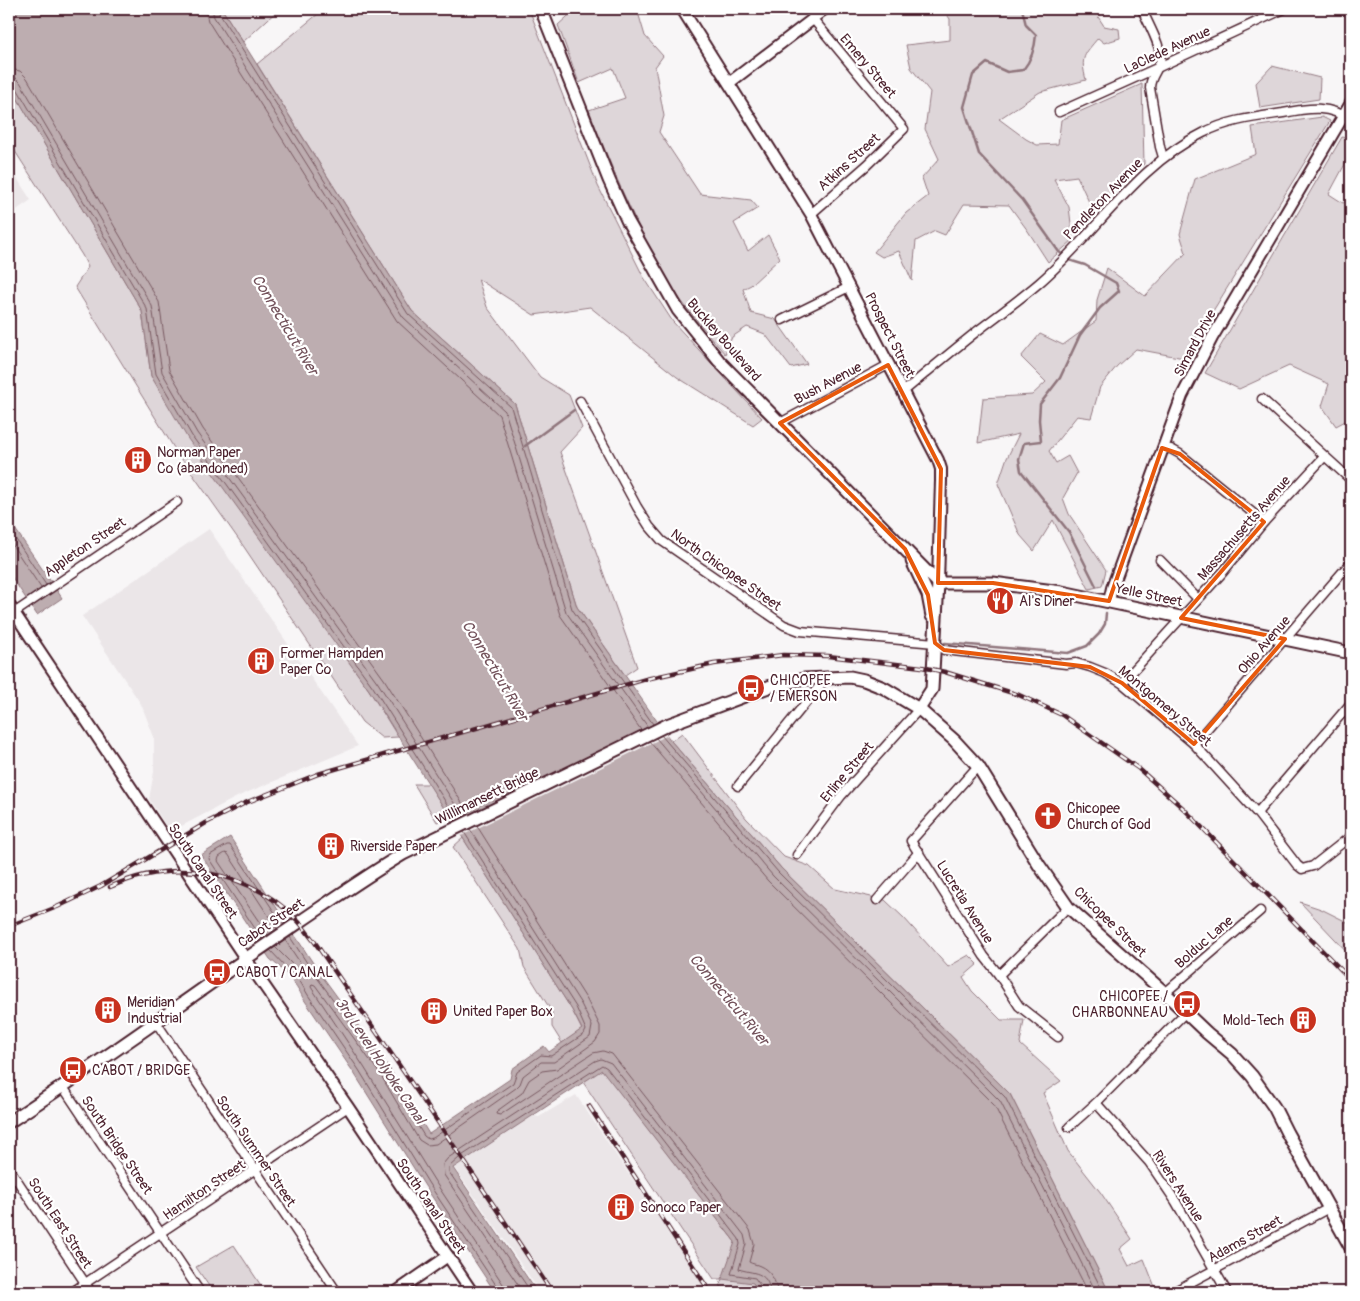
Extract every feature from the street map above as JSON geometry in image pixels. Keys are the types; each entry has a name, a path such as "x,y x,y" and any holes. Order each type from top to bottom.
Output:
{"main road":[{"name":"Buckley Boulevard","path":"540,9 627,220 678,310 719,361 938,583"},
{"path":"905,549 928,595 936,631"},
{"name":"Yelle Street","path":"938,583 993,583 1039,588 1109,601 1351,653"},
{"name":"Prospect Street","path":"919,709 932,689 938,583"},
{"name":"Chicopee Street","path":"667,725 771,686 804,679 850,677 864,680 884,688 919,709 954,740 978,766 1039,865 1068,907 1232,1054 1252,1076 1274,1108 1351,1248"},
{"name":"Willimansett Bridge","path":"402,854 667,725"},
{"name":"Cabot Street","path":"9,1122 63,1087 250,956 402,854"}],"street":[{"name":"Prospect Street","path":"682,9 811,214 936,455 941,469 938,583"},
{"path":"728,83 814,14 827,9"},
{"path":"1142,9 1160,51 1161,60 1150,82 1150,88 1163,157"},
{"name":"LaClede Avenue","path":"1059,112 1284,9"},
{"name":"Emery Street","path":"814,14 904,129"},
{"path":"1348,118 1351,103"},
{"name":"Pendleton Avenue","path":"903,392 1038,283 1060,263 1120,199 1163,157 1203,133 1230,122 1259,116 1322,108 1348,118"},
{"name":"Simard Drive","path":"1109,601 1112,588 1182,396 1212,338 1348,118"},
{"name":"Atkins Street","path":"811,214 867,165 904,129"},
{"path":"782,320 850,287"},
{"name":"Bush Avenue","path":"780,423 888,365"},
{"path":"1262,399 1351,480"},
{"name":"North Chicopee Street","path":"580,401 649,526 662,542 730,589 784,625 800,631 935,643"},
{"path":"1162,448 1180,454 1264,522"},
{"name":"Massachusetts Avenue","path":"1122,683 1324,457"},
{"name":"Appleton Street","path":"13,611 178,502"},
{"path":"1160,560 1198,599"},
{"name":"Ohio Avenue","path":"1194,744 1351,562"},
{"name":"South Canal Street","path":"13,611 250,956 472,1292"},
{"name":"Montgomery Street","path":"935,643 944,650 1059,663 1076,663 1105,673 1122,683 1194,744 1257,813 1297,866 1302,869 1313,866 1351,836"},
{"path":"738,786 826,678"},
{"path":"1257,813 1351,703"},
{"name":"Erline Street","path":"797,855 842,796 919,709"},
{"name":"Lucretia Avenue","path":"978,766 911,841 972,937 1019,1006 1058,1037"},
{"path":"877,900 919,852"},
{"path":"999,975 1068,907"},
{"name":"Bolduc Lane","path":"1165,993 1260,911"},
{"path":"1069,1127 1096,1104 1185,1013"},
{"name":"South Summer Street","path":"156,1022 337,1292"},
{"name":"South Bridge Street","path":"63,1087 200,1292"},
{"name":"Rivers Avenue","path":"1096,1104 1149,1162 1176,1202 1227,1292"},
{"name":"Hamilton Street","path":"72,1292 348,1107"},
{"name":"South East Street","path":"9,1168 91,1292"},
{"name":"Adams Street","path":"1173,1292 1329,1208"},
{"path":"396,1292 448,1256"}],"highlighted area":[{"path":"888,365 941,469 938,583 993,583 1109,601 1162,448 1180,454 1264,522 1181,618 1285,639 1194,744 1122,683 1090,667 944,650 935,643 928,595 905,549 780,423"}],"shaded area":[{"path":"222,9 279,9 243,42"},
{"path":"324,9 529,9 598,186 643,276 673,322 762,418 753,425 677,377 590,307 534,315 478,279 487,307 540,377 569,395 582,428 560,452 637,667 625,675 577,607 515,404 412,311 257,64"},
{"path":"576,9 637,9 645,36 663,56 655,67 664,116 659,132 700,194 751,200 758,208 734,223 748,251 768,235 780,258 751,285 743,289 751,313 775,319 807,364 791,368 765,334 747,327 732,337 725,354 674,291 650,249 631,210 589,110 625,98 613,68 579,83 558,25"},
{"path":"943,9 1093,9 1104,26 1119,29 1120,38 1104,43 1098,38 1086,53 1083,66 1086,80 1040,92 999,119 1037,145 1058,144 1061,120 1142,84 1144,164 1129,176 1094,213 1077,176 1054,179 1069,207 1073,240 1048,262 1009,205 964,204 945,235 935,231 916,241 912,281 899,251 882,257 874,252 906,213 928,196 922,178 939,159 925,129 930,92 911,68 906,45 950,40 950,19"},
{"path":"1272,66 1320,78 1319,99 1260,108 1256,83"},
{"path":"9,84 142,311 151,376 369,690 398,737 382,738 362,722 244,547 174,448 75,287 88,267 9,142"},
{"path":"1322,117 1330,121 1184,358 1136,349 1117,366 1100,387 1091,418 1077,416 1049,451 1056,463 1068,456 1077,473 1063,498 1069,514 1106,570 1102,586 1089,589 1053,520 1034,551 1020,535 998,484 1006,460 1019,434 978,443 983,398 1032,395 1046,382 1021,357 1040,334 1063,345 1096,321 1097,300 1107,268 1145,296 1186,253 1180,234 1195,179 1256,154 1252,127"},
{"path":"1342,137 1351,140 1351,153 1329,194 1343,203 1351,200 1351,418 1336,426 1322,406 1329,384 1289,366 1239,389 1205,373"},
{"path":"9,166 31,200 15,211 9,203"},
{"path":"209,529 358,746 239,796 170,832 149,799 154,772 154,737 141,704 82,616"},
{"path":"682,733 746,818 784,857 809,866 835,889 885,900 904,918 948,967 969,955 978,964 963,977 972,991 1001,1020 1024,1020 1020,1044 1061,1081 1043,1093 1068,1151 1101,1193 1132,1239 1120,1249 1129,1266 1144,1259 1157,1292 1109,1292 1010,1094 781,868 671,741"},
{"path":"414,784 429,784 450,818 437,822"},
{"path":"463,838 572,1010 582,1030 562,1043 552,1027 552,1012 524,967 520,949 453,847"},
{"path":"1300,902 1321,909 1351,924 1351,956"},
{"path":"602,1069 735,1242 753,1283 760,1292 725,1292 720,1285 722,1279 714,1279 583,1082"},
{"path":"576,1095 708,1292 540,1292 454,1167 527,1114 539,1117"},
{"path":"234,1245 264,1290 261,1292 213,1292 196,1267"}],"water":[{"path":"9,9 222,9 412,311 515,404 577,607 671,741 781,868 1010,1094 1109,1292 760,1292 753,1283 722,1279 735,1242 602,1070 453,1168 537,1292 495,1292 297,987 270,959 201,855 230,837 317,969 389,1068 429,1134 510,1079 512,1069 544,1046 549,1052 582,1029 572,1010 369,690 188,439 151,376 142,311 9,84"},
{"path":"9,520 62,598 37,615 9,573"}],"pier":[{"path":"660,720 670,734 459,837 450,823"}],"waterway":[{"path":"1022,9 1026,25 1036,35 1034,49 1029,62 1023,70 1007,72 987,63 973,75 964,107 979,154 1022,200 1059,252 1072,261 1085,265 1116,283 1119,291 1100,308 1080,335 1060,378 1040,404 1041,441 1024,443 1019,459 1021,471 1069,532 1096,586"},
{"path":"525,446 574,410"},
{"path":"945,643 1068,653 1087,646 1099,634 1105,624 1106,613"}],"railway":[{"path":"9,926 57,907 101,886 206,823 245,803 318,774 646,679 714,664 783,655 828,656 922,667 945,672 1019,695 1062,715 1139,769 1184,809 1351,980"},
{"path":"110,887 134,878 159,873 184,871 209,874 233,880 256,889 278,903 297,920 314,941 423,1100 552,1292"},
{"path":"589,1106 710,1292"}],"place":[{"name":"Norman Paper Co (abandoned)","path":"138,460"},
{"name":"Al's Diner","path":"1000,601"},
{"name":"Former Hampden Paper Co","path":"261,661"},
{"name":"CHICOPEE / EMERSON","path":"751,688"},
{"name":"Chicopee Church of God","path":"1048,816"},
{"name":"Riverside Paper","path":"331,846"},
{"name":"CABOT / CANAL","path":"217,972"},
{"name":"CHICOPEE / CHARBONNEAU","path":"1187,1004"},
{"name":"Meridian Industrial","path":"108,1010"},
{"name":"United Paper Box","path":"434,1011"},
{"name":"Mold-Tech","path":"1303,1020"},
{"name":"CABOT / BRIDGE","path":"73,1070"},
{"name":"Sonoco Paper","path":"621,1207"}],"water label":[{"name":"Connecticut River","path":"285,325"},
{"name":"Connecticut River","path":"495,671"},
{"name":"Connecticut River","path":"729,1000"},
{"name":"3rd Level Holyoke Canal","path":"380,1061"}]}
